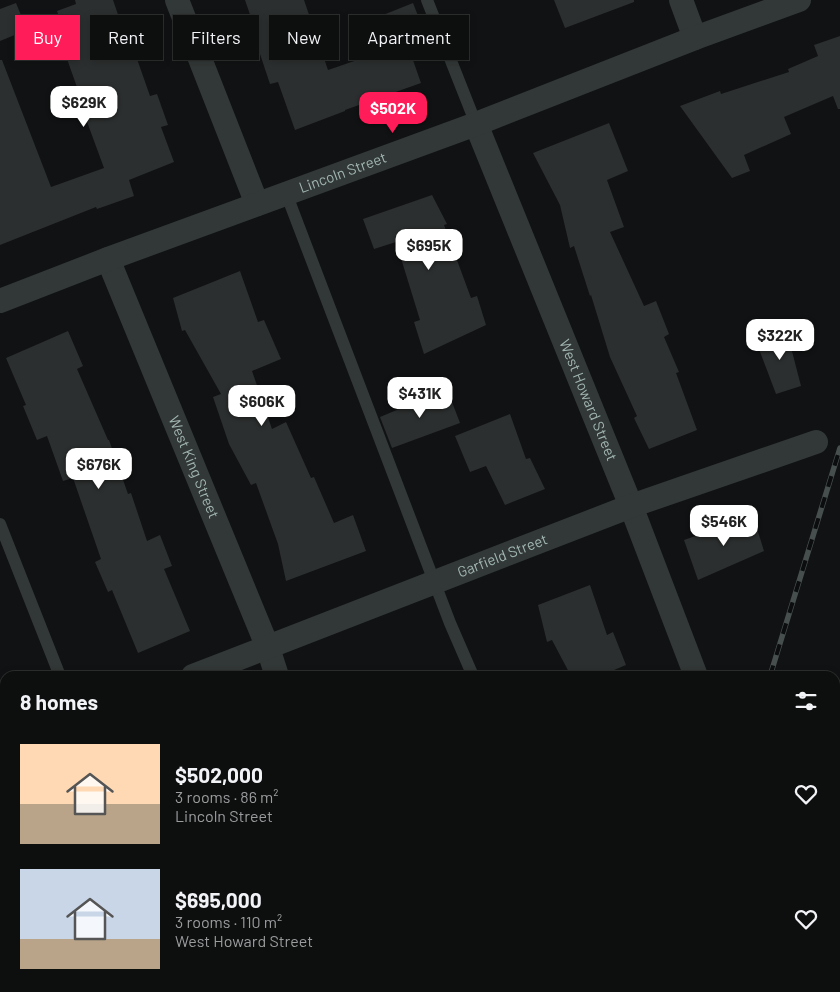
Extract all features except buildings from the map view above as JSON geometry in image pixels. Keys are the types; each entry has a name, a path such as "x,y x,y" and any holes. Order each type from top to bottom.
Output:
{"street":[{"path":"177,0 257,204"},
{"path":"681,0 694,38"},
{"name":"Lincoln Street","path":"0,301 108,259 476,124 694,38 798,0"},
{"name":"West Howard Street","path":"476,124 631,506 694,671"},
{"name":"West King Street","path":"108,259 268,648 275,671"},
{"name":"Garfield Street","path":"206,671 631,506 816,442"}],"lane":[{"path":"427,0 476,124"},
{"path":"286,193 434,583 471,671"},
{"path":"0,524 58,671"}],"railway":[{"path":"772,671 840,448"}]}
